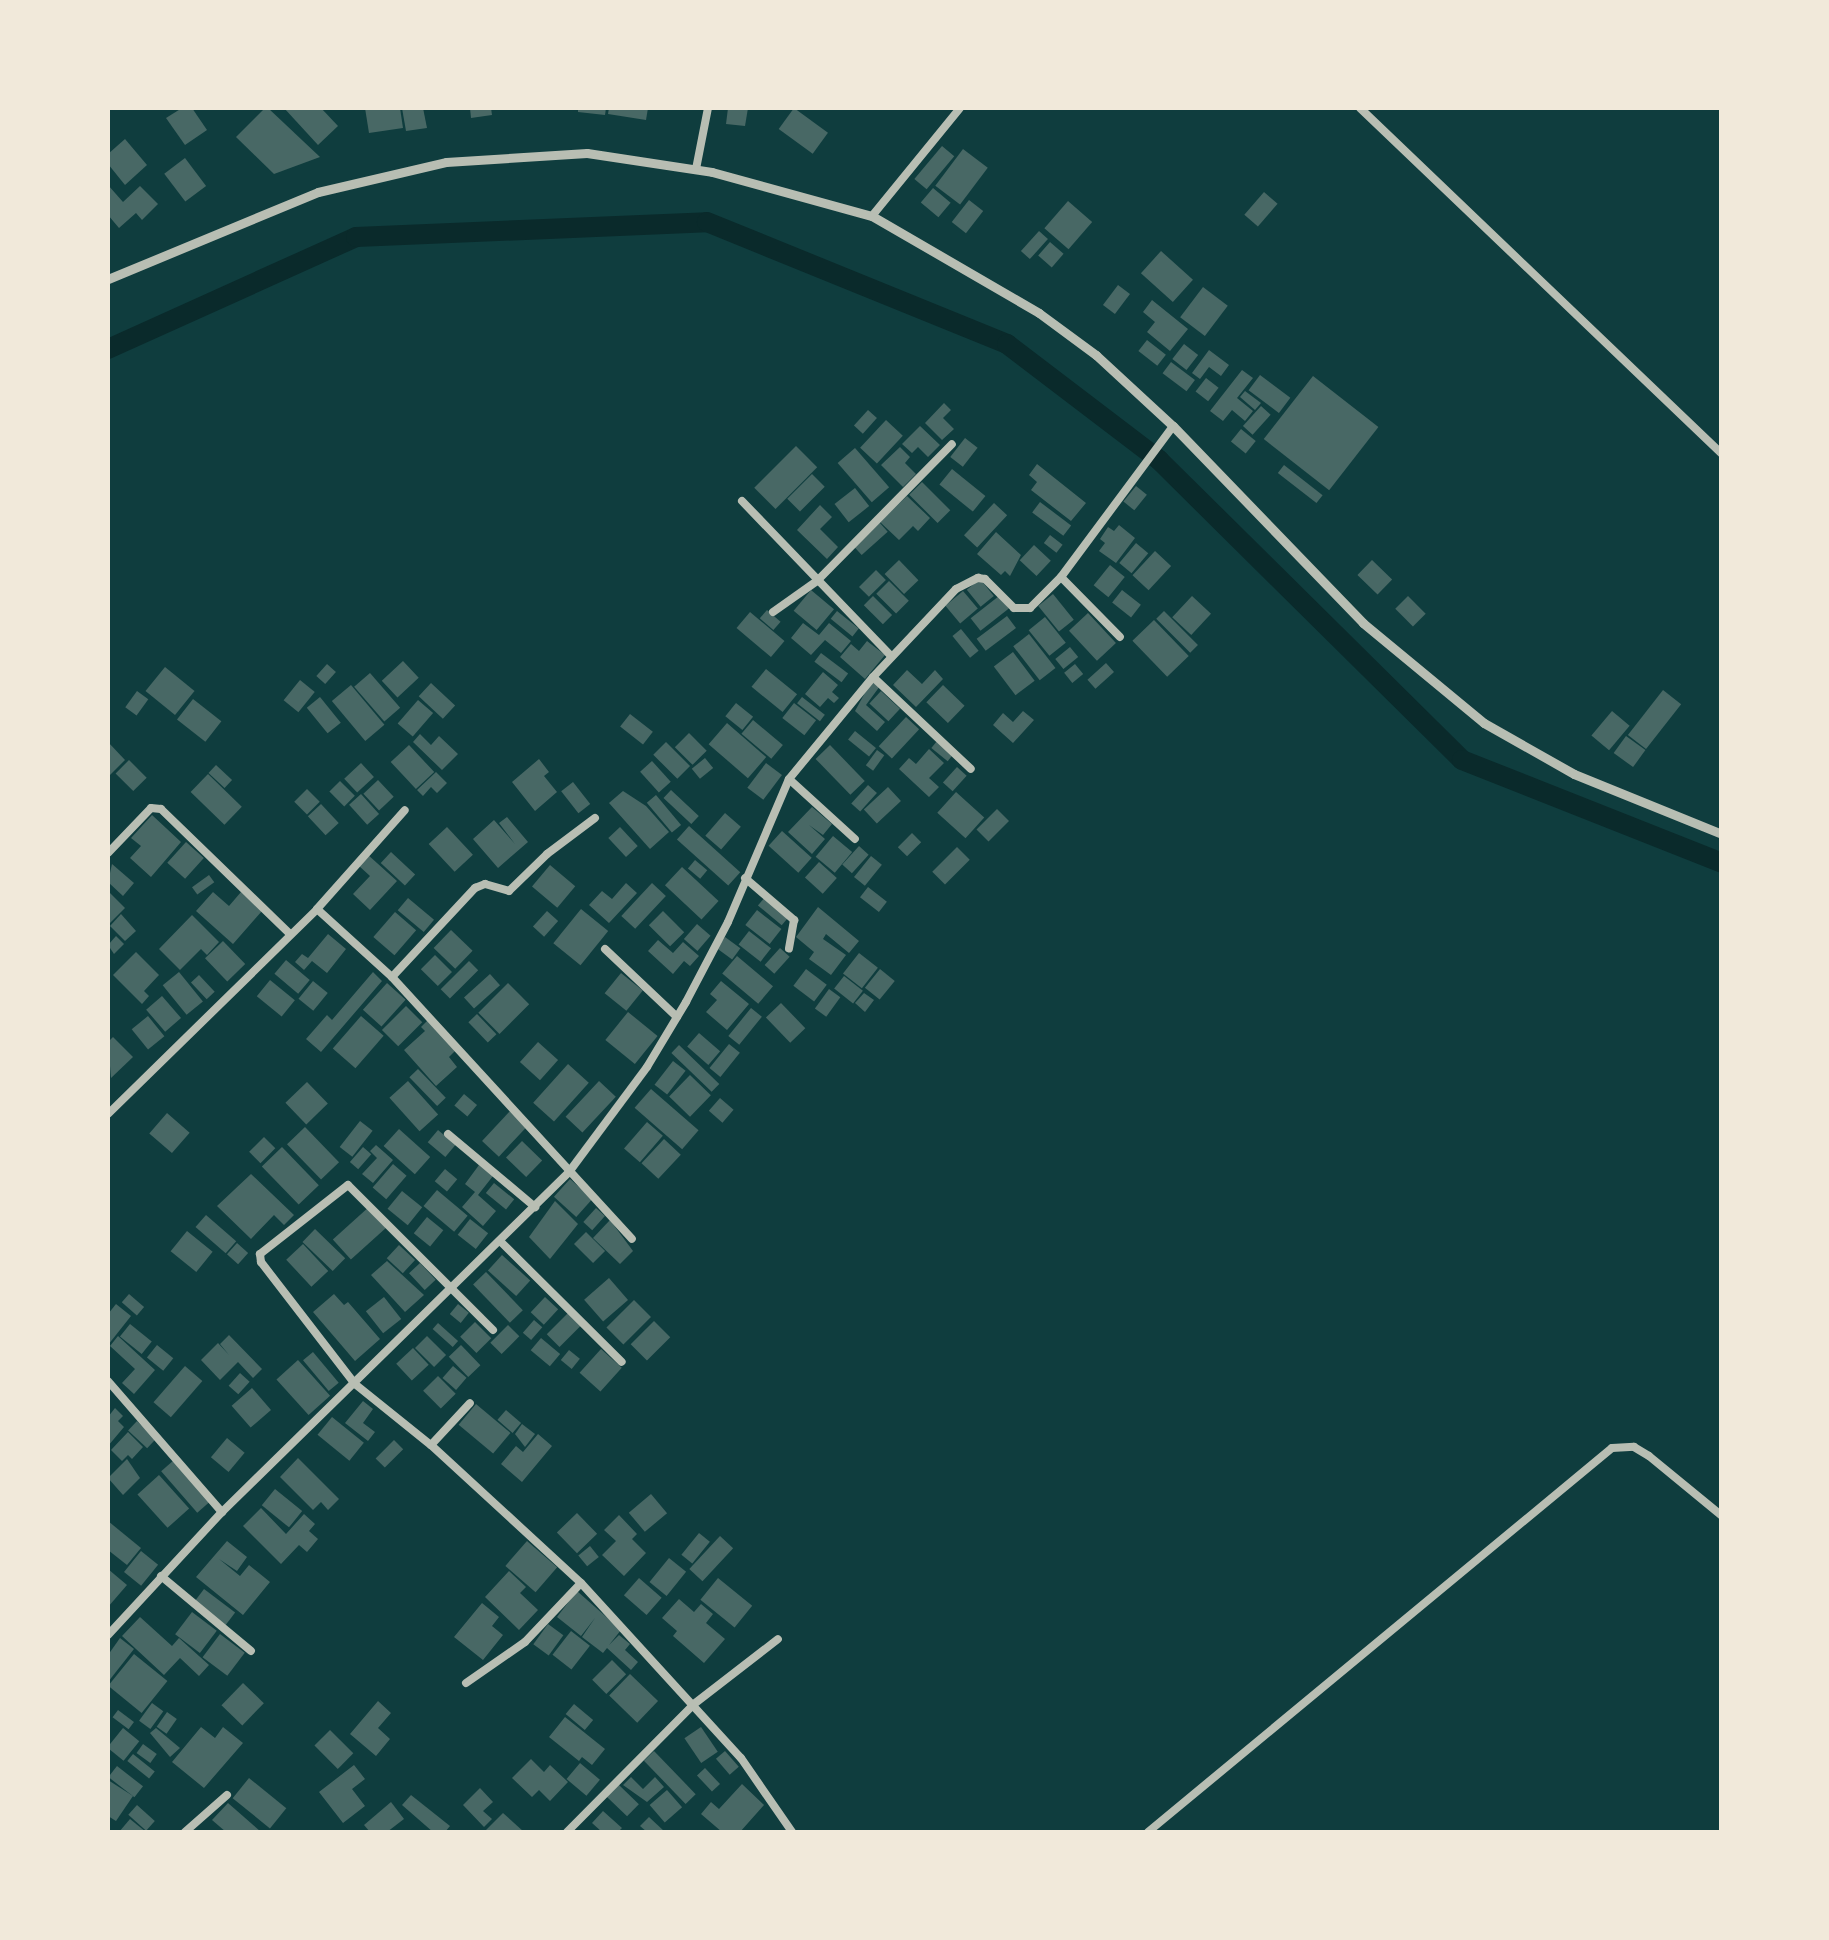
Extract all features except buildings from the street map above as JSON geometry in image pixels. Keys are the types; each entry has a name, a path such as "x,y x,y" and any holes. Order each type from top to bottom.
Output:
{"street":[{"path":"696,169 708,108"},
{"path":"872,216 960,108"},
{"path":"1360,108 1722,454"},
{"path":"108,279 318,192 446,162 587,153 696,169 796,192 872,216 1040,313 1096,355 1173,426 1363,623 1484,723 1574,774 1722,834"},
{"path":"108,1635 222,1512 569,1172 647,1067 678,1017 728,922 788,779 872,677 956,589 978,578 1022,610 1061,578 1142,463 1173,426"},
{"path":"774,612 817,581 952,444"},
{"path":"742,501 892,656"},
{"path":"1061,578 1120,637"},
{"path":"872,677 971,768"},
{"path":"788,779 855,839"},
{"path":"108,852 152,808 161,808 289,932"},
{"path":"108,1114 289,932 317,909 405,810"},
{"path":"392,978 475,888 485,884 510,891 547,854 595,818"},
{"path":"745,878 794,920 789,949"},
{"path":"317,909 392,978 632,1239"},
{"path":"605,948 678,1017"},
{"path":"448,1134 535,1207"},
{"path":"492,1330 348,1185 262,1251 262,1262 355,1384 431,1445 581,1583 741,1758 792,1832"},
{"path":"501,1242 622,1362"},
{"path":"108,1380 222,1512"},
{"path":"431,1445 470,1404"},
{"path":"1148,1832 1612,1448 1634,1447 1649,1456 1722,1516"},
{"path":"161,1576 251,1651"},
{"path":"466,1683 525,1642 581,1583"},
{"path":"567,1832 694,1704 778,1639"},
{"path":"185,1832 227,1795"}],"waterway":[{"path":"108,349 356,237 707,222 1007,344 1159,460 1462,760 1722,863"}]}
